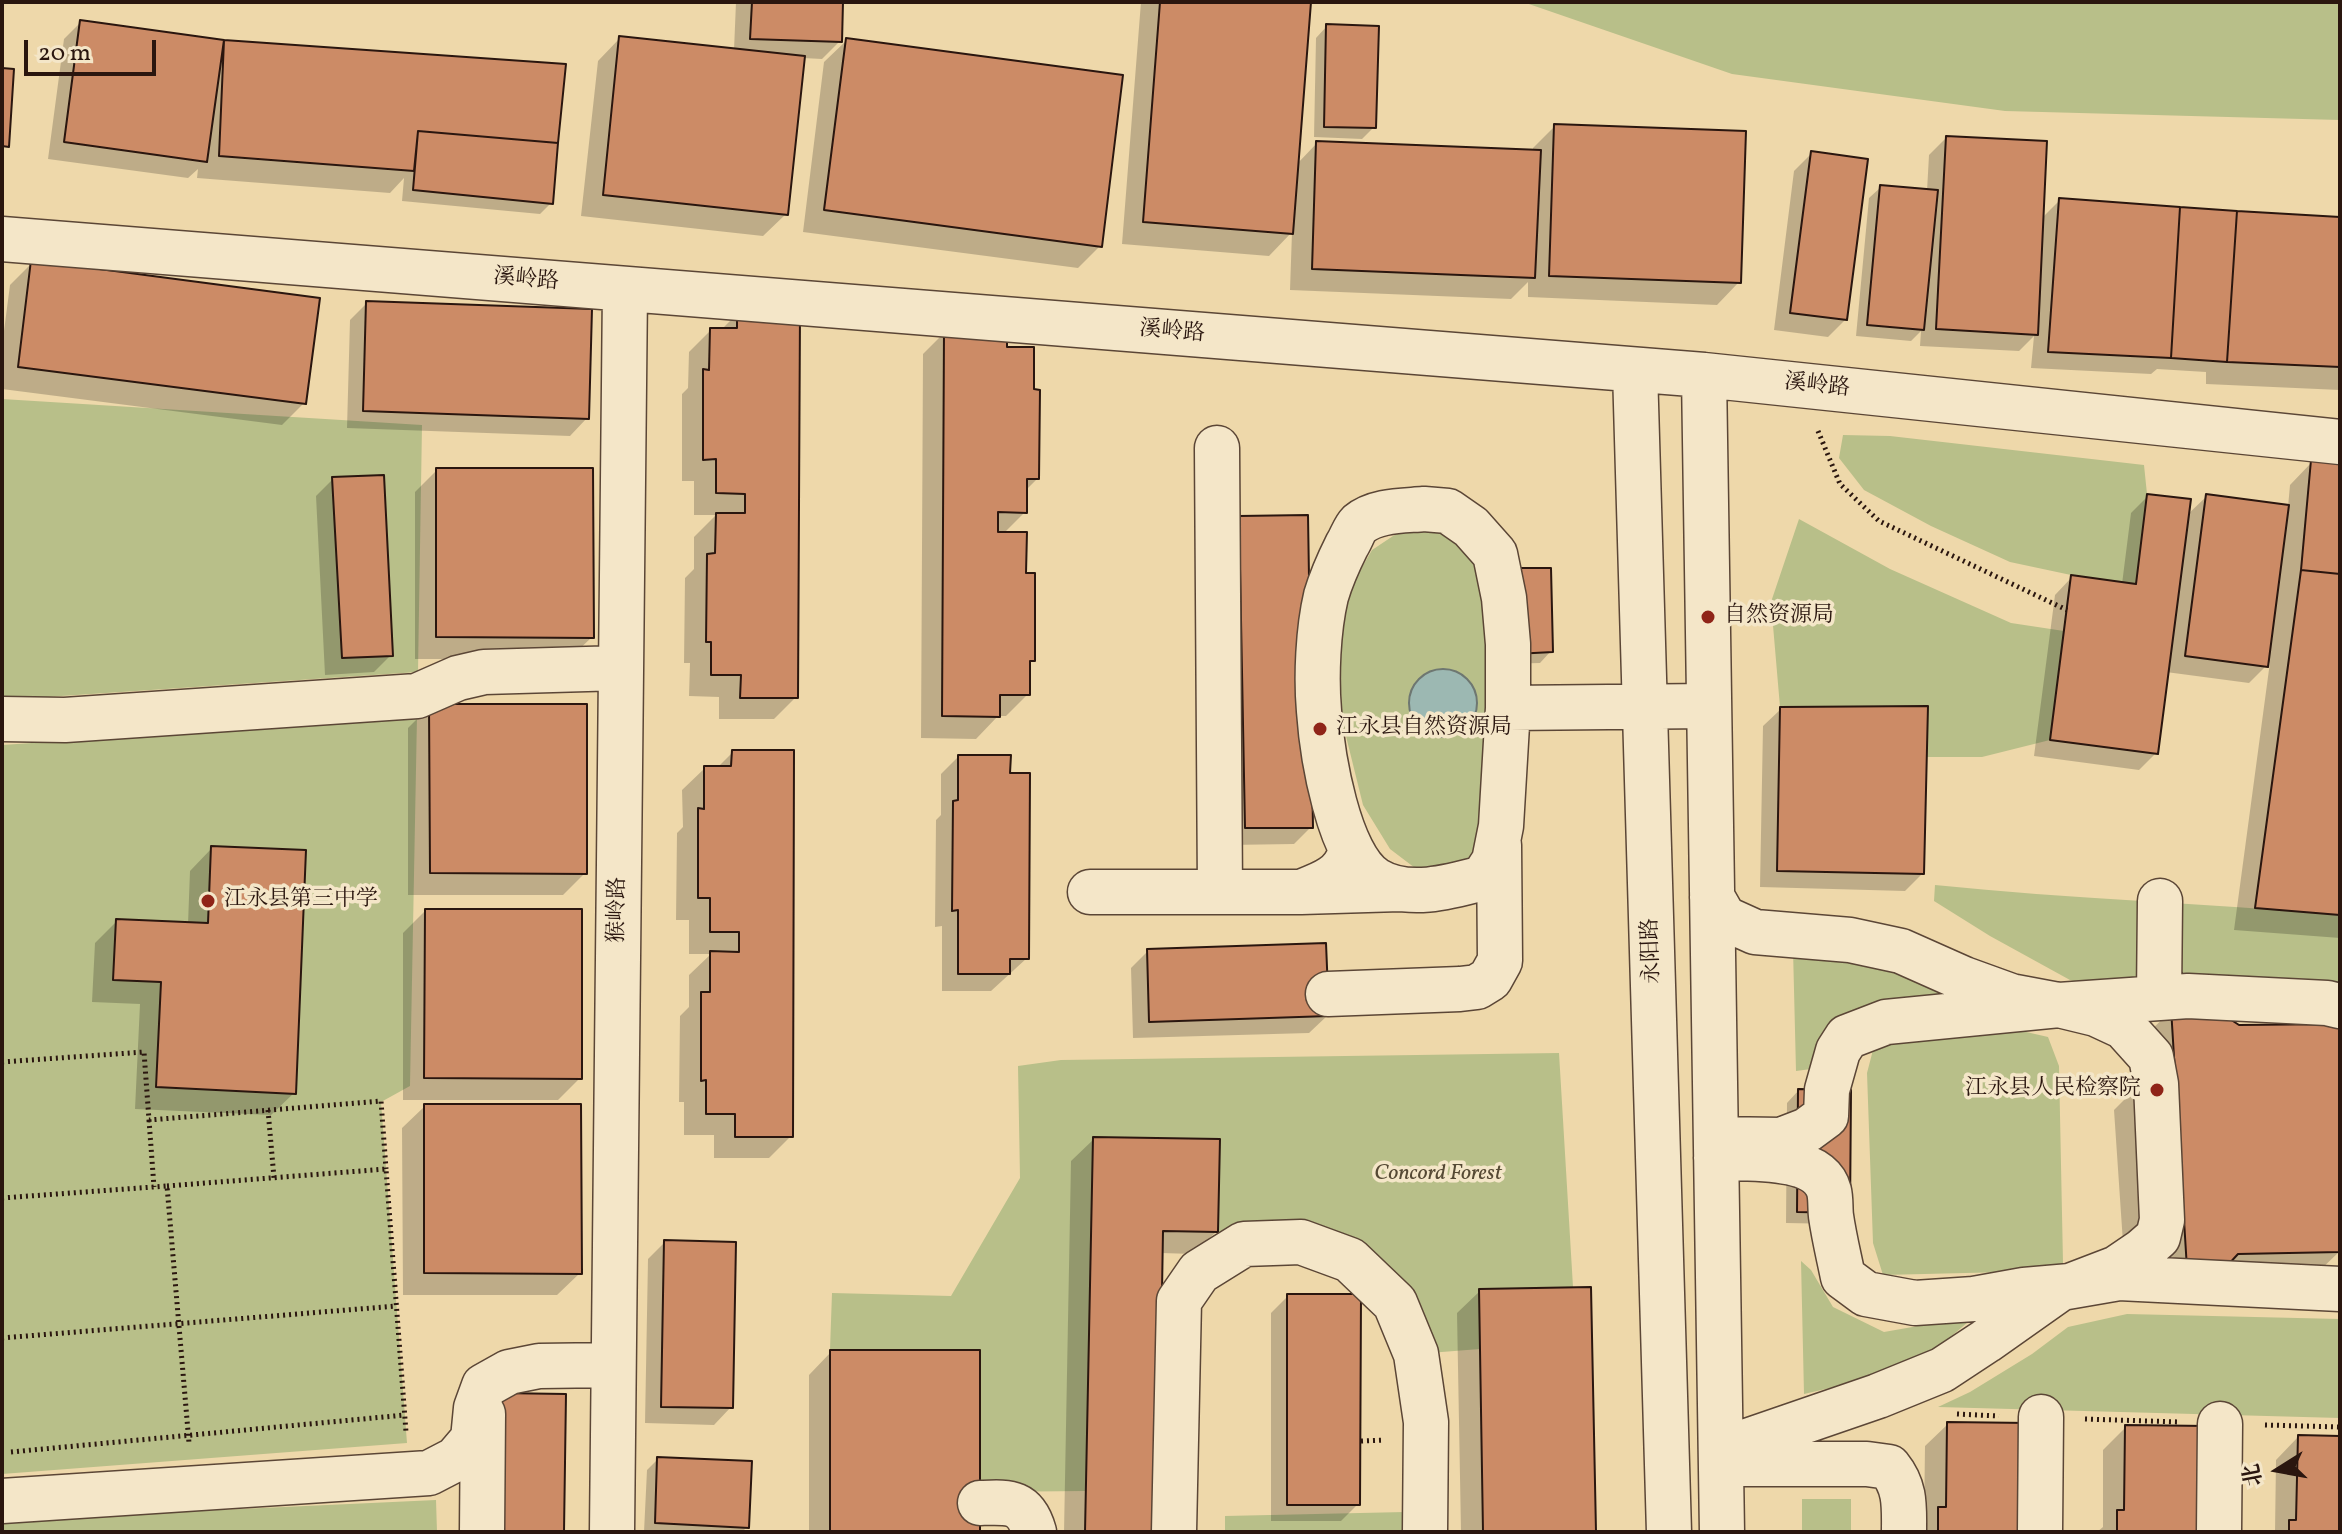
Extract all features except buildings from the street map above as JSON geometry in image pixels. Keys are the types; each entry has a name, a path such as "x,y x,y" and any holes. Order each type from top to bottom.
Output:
{"street":[{"name":"溪岭路","path":"2,239 1704,375 2340,442"},
{"name":"猴岭路","path":"612,1532 625,289"},
{"name":"永阳路","path":"1635,370 1669,1532"},
{"path":"1704,375 1722,1532"},
{"path":"1217,448 1220,892"},
{"path":"1328,994 1477,987 1490,979 1500,961 1499,833 1508,708 1504,598 1495,554 1471,527 1448,511 1424,509 1380,514 1358,525 1326,596 1319,648 1321,726 1330,785 1350,852 1375,880 1400,889"},
{"path":"2,719 65,720 417,696 458,678 484,672 621,668"},
{"path":"1508,708 1709,706"},
{"path":"1090,892 1429,890 1483,878 1494,861 1499,833"},
{"path":"1301,892 1338,874 1348,863 1350,852"},
{"path":"1457,885 1474,886 1487,893 1500,923"},
{"path":"1712,897 1724,918 1755,932 1850,940 1901,951 1999,992 2096,1014 2124,1027 2151,1057 2156,1084 2162,1220 2158,1237 2142,1251 2117,1268 2070,1286 1974,1299 1915,1303 1866,1294 1843,1277 1829,1190 1820,1176 1783,1160 1716,1149"},
{"path":"2159,997 2160,901"},
{"path":"1716,1149 1781,1140 1807,1130 1826,1116 1827,1090 1838,1051 1847,1037 1886,1022 2159,997 2188,996 2340,1006"},
{"path":"1174,1532 1179,1301 1199,1272 1244,1244 1301,1242 1350,1260 1395,1303 1416,1354 1426,1422 1425,1532"},
{"path":"1721,1457 1942,1370 2061,1288 2119,1278 2340,1289"},
{"path":"2,1501 429,1473 456,1459 473,1439 476,1408 484,1386 509,1372 539,1366 613,1365"},
{"path":"482,1532 484,1386"},
{"path":"2040,1532 2041,1417"},
{"path":"2219,1532 2220,1424"},
{"path":"1721,1457 1889,1467 1899,1479 1904,1499 1904,1532"},
{"path":"980,1503 1010,1502 1028,1514 1034,1532"}],"path":[{"path":"1816,387 1818,432 1840,484 1879,521 2067,610"},
{"path":"2,1062 144,1052 154,1187"},
{"path":"149,1120 381,1101 412,1474"},
{"path":"268,1110 274,1178"},
{"path":"2,1198 386,1169"},
{"path":"167,1186 193,1488"},
{"path":"2,1338 396,1306"},
{"path":"1947,1414 2340,1427"},
{"path":"2,1453 405,1415"}],"green space":[{"path":"1523,2 2340,2 2340,120 2005,111 1732,74"},
{"path":"2,399 422,425 418,672 2,700"},
{"path":"1843,435 1890,436 2144,465 2147,494 2136,584 2010,562 1931,526 1864,490 1839,458"},
{"path":"1799,519 1890,569 2011,623 2064,631 2050,740 1982,757 1927,757 1928,706 1780,707 1771,602"},
{"path":"1414,526 1442,532 1470,554 1480,578 1485,617 1490,823 1473,855 1449,870 1415,868 1390,849 1363,805 1342,720 1340,660 1346,604 1372,550"},
{"path":"417,717 410,1086 381,1102 407,1443 2,1474 2,745"},
{"path":"1935,885 2340,915 2340,995 2128,995 2070,980 1934,901"},
{"path":"1793,949 1922,971 1966,1005 1811,1069 1796,1071"},
{"path":"2022,1031 2048,1037 2059,1066 2063,1263 2048,1271 1883,1275 1873,1243 1867,1073 1873,1050 1884,1043"},
{"name":"Concord Forest","path":"1559,1053 1573,1287 1480,1349 1416,1354 1350,1260 1244,1244 1218,1232 1219,1139 1094,1137 1086,1491 980,1492 980,1350 830,1350 832,1293 951,1296 1020,1178 1018,1066 1061,1060"},
{"path":"1801,1261 1811,1270 1833,1307 1884,1332 1975,1316 1940,1346 1856,1382 1804,1394"},
{"path":"2127,1314 2340,1319 2340,1418 1938,1407 1970,1392 2032,1354 2068,1327"},
{"path":"1802,1499 1851,1499 1851,1532 1802,1532"},
{"path":"436,1500 437,1532 2,1532 2,1520"},
{"path":"1405,1512 1405,1532 1225,1532 1225,1516"}],"water":[{"path":"1443,669 1467,679 1477,703 1467,727 1443,737 1419,727 1409,703 1419,679"}],"place":[{"name":"自然资源局","path":"1708,617"},
{"name":"江永县自然资源局","path":"1320,729"},
{"name":"江永县第三中学","path":"208,901"},
{"name":"江永县人民检察院","path":"2157,1090"}]}
